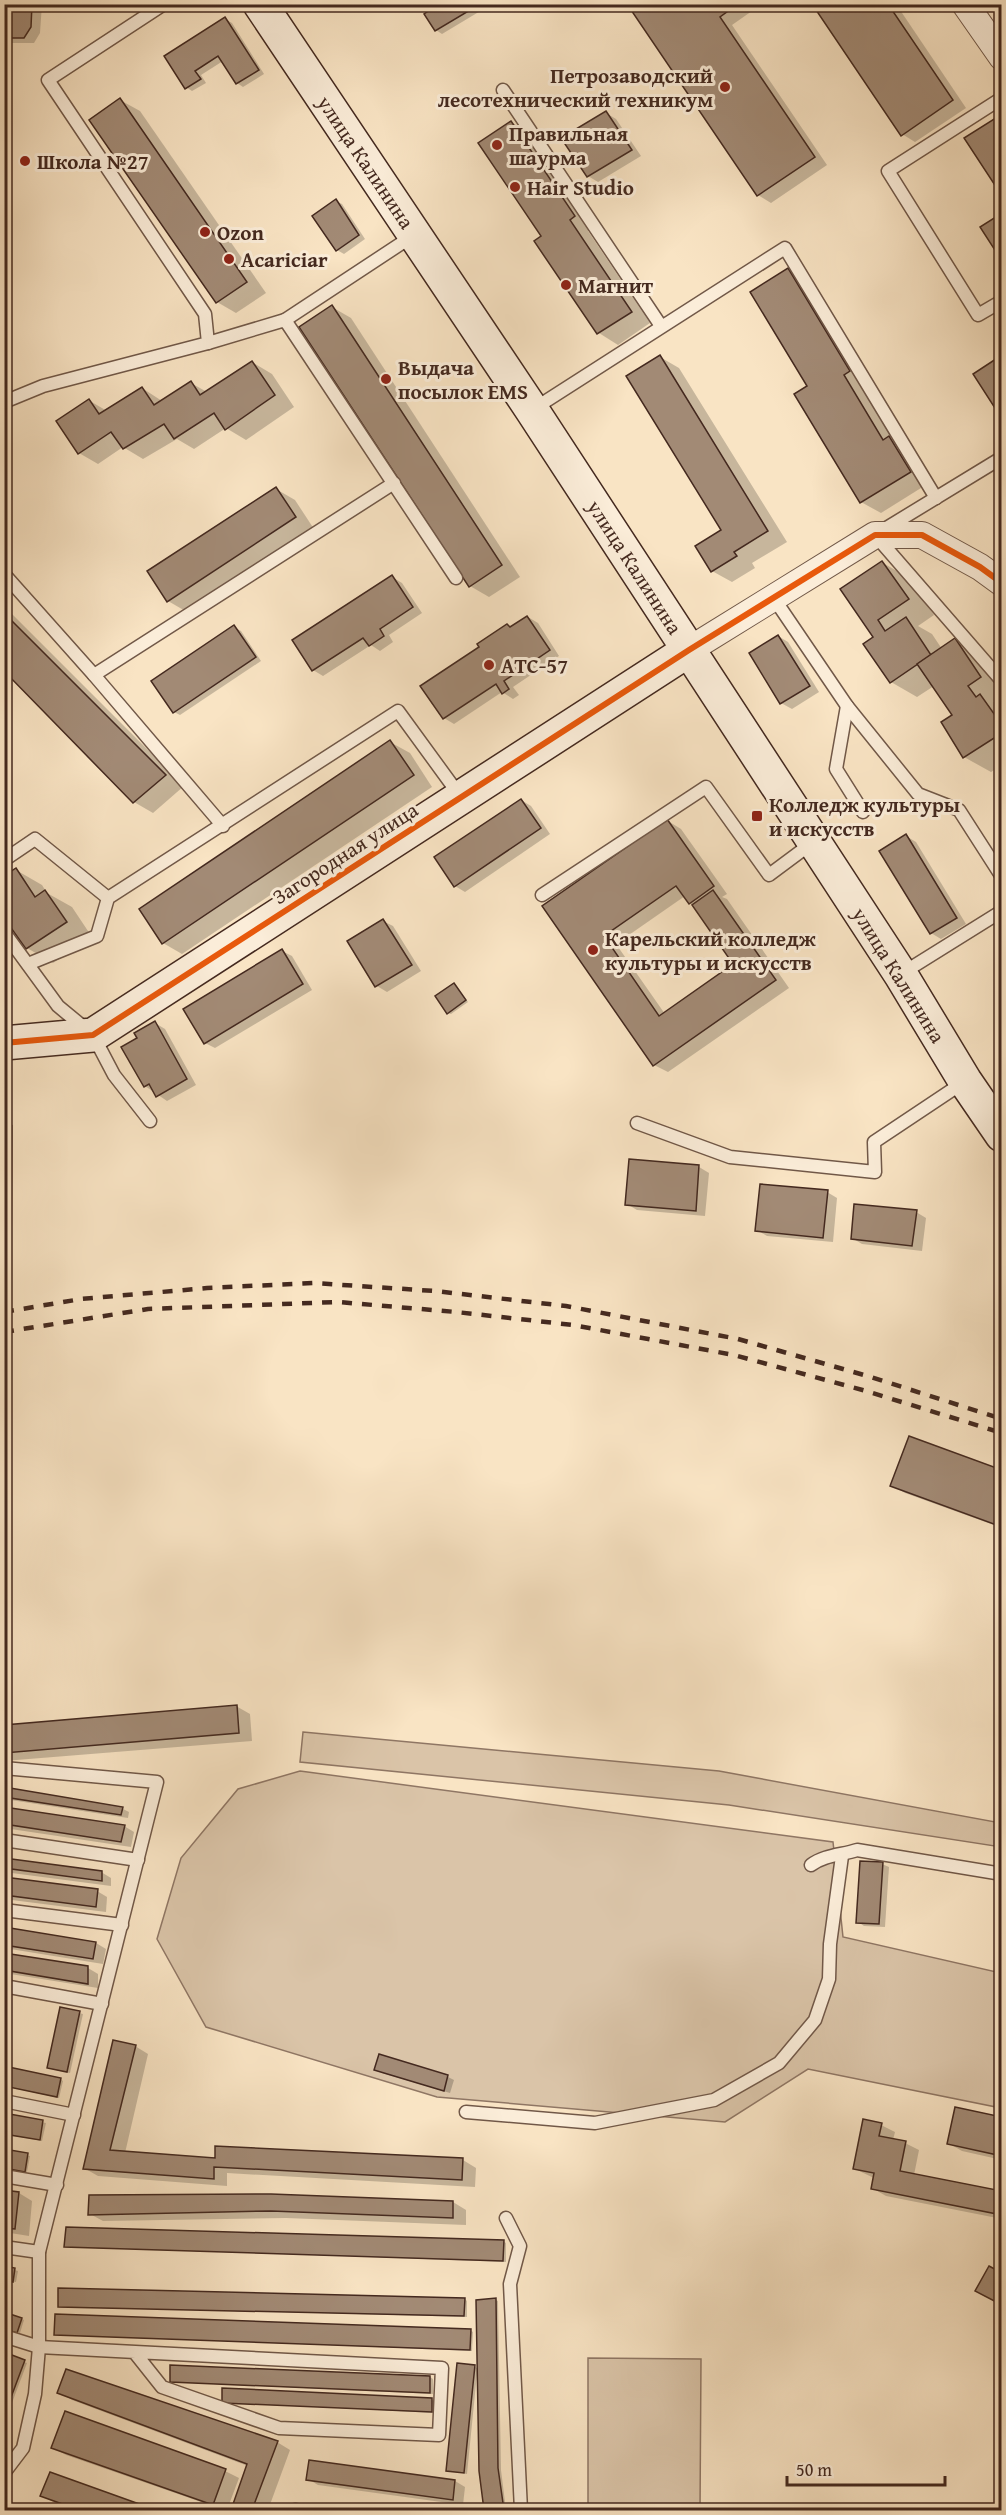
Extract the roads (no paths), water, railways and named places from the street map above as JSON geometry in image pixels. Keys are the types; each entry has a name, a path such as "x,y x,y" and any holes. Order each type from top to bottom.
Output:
{"main road":[{"name":"улица Калинина","path":"260,4 532,410 901,975 965,1081 997,1117"},
{"name":"Загородная улица","path":"4,1043 93,1035 689,650"}],"street":[{"path":"965,4 1002,57"},
{"path":"689,650 875,535 922,535 980,567 1002,583"}],"lane":[{"path":"164,4 48,80 205,314 208,343"},
{"path":"503,90 662,326"},
{"path":"1002,98 888,171 978,315 1002,301"},
{"path":"4,402 43,386 208,343 285,320 414,235"},
{"path":"532,410 785,248 936,498"},
{"path":"285,320 456,578"},
{"path":"998,460 875,535 1002,681"},
{"path":"94,675 394,483"},
{"path":"4,574 223,826"},
{"path":"773,597 847,706 918,794 960,810 1002,877"},
{"path":"847,706 836,769 863,812"},
{"path":"28,964 98,936 108,898 223,826 398,711 461,797"},
{"path":"542,895 706,787 769,875 814,842"},
{"path":"4,860 36,839 108,898"},
{"path":"901,975 1002,911"},
{"path":"4,932 58,1006 93,1035 114,1075 150,1121"},
{"path":"637,1123 730,1156 875,1172 874,1142 965,1081"},
{"path":"4,1768 157,1782 39,2252 39,2348 35,2394 23,2448 4,2472"},
{"path":"4,1840 138,1860"},
{"path":"811,1865 819,1858 842,1856 857,1850 1002,1874"},
{"path":"466,2112 595,2123 714,2100 779,2063 815,2020 829,1979 830,1944 842,1856"},
{"path":"4,1910 122,1925"},
{"path":"4,1986 102,2004"},
{"path":"4,2101 74,2115"},
{"path":"4,2176 57,2185"},
{"path":"506,2218 520,2246 510,2284 521,2511"},
{"path":"4,2247 39,2252"},
{"path":"4,2336 39,2348 442,2368 440,2435 279,2428 162,2387 135,2354"}],"railway":[{"path":"4,1312 81,1299 207,1288 313,1283 435,1291 566,1306 738,1339 871,1377 1002,1419"},
{"path":"4,1332 148,1309 338,1302 456,1312 573,1325 734,1355 866,1391 1002,1433"}],"place":[{"name":"Петрозаводский лесотехнический техникум","path":"725,87"},
{"name":"Правильная шаурма","path":"497,145"},
{"name":"Школа №27","path":"25,161"},
{"name":"Hair Studio","path":"515,187"},
{"name":"Ozon","path":"205,232"},
{"name":"Acariciar","path":"229,259"},
{"name":"Магнит","path":"566,285"},
{"name":"Выдача посылок EMS","path":"386,379"},
{"name":"АТС-57","path":"489,665"},
{"name":"Колледж культуры и искусств","path":"757,816"},
{"name":"Карельский колледж культуры и искусств","path":"593,950"}]}
